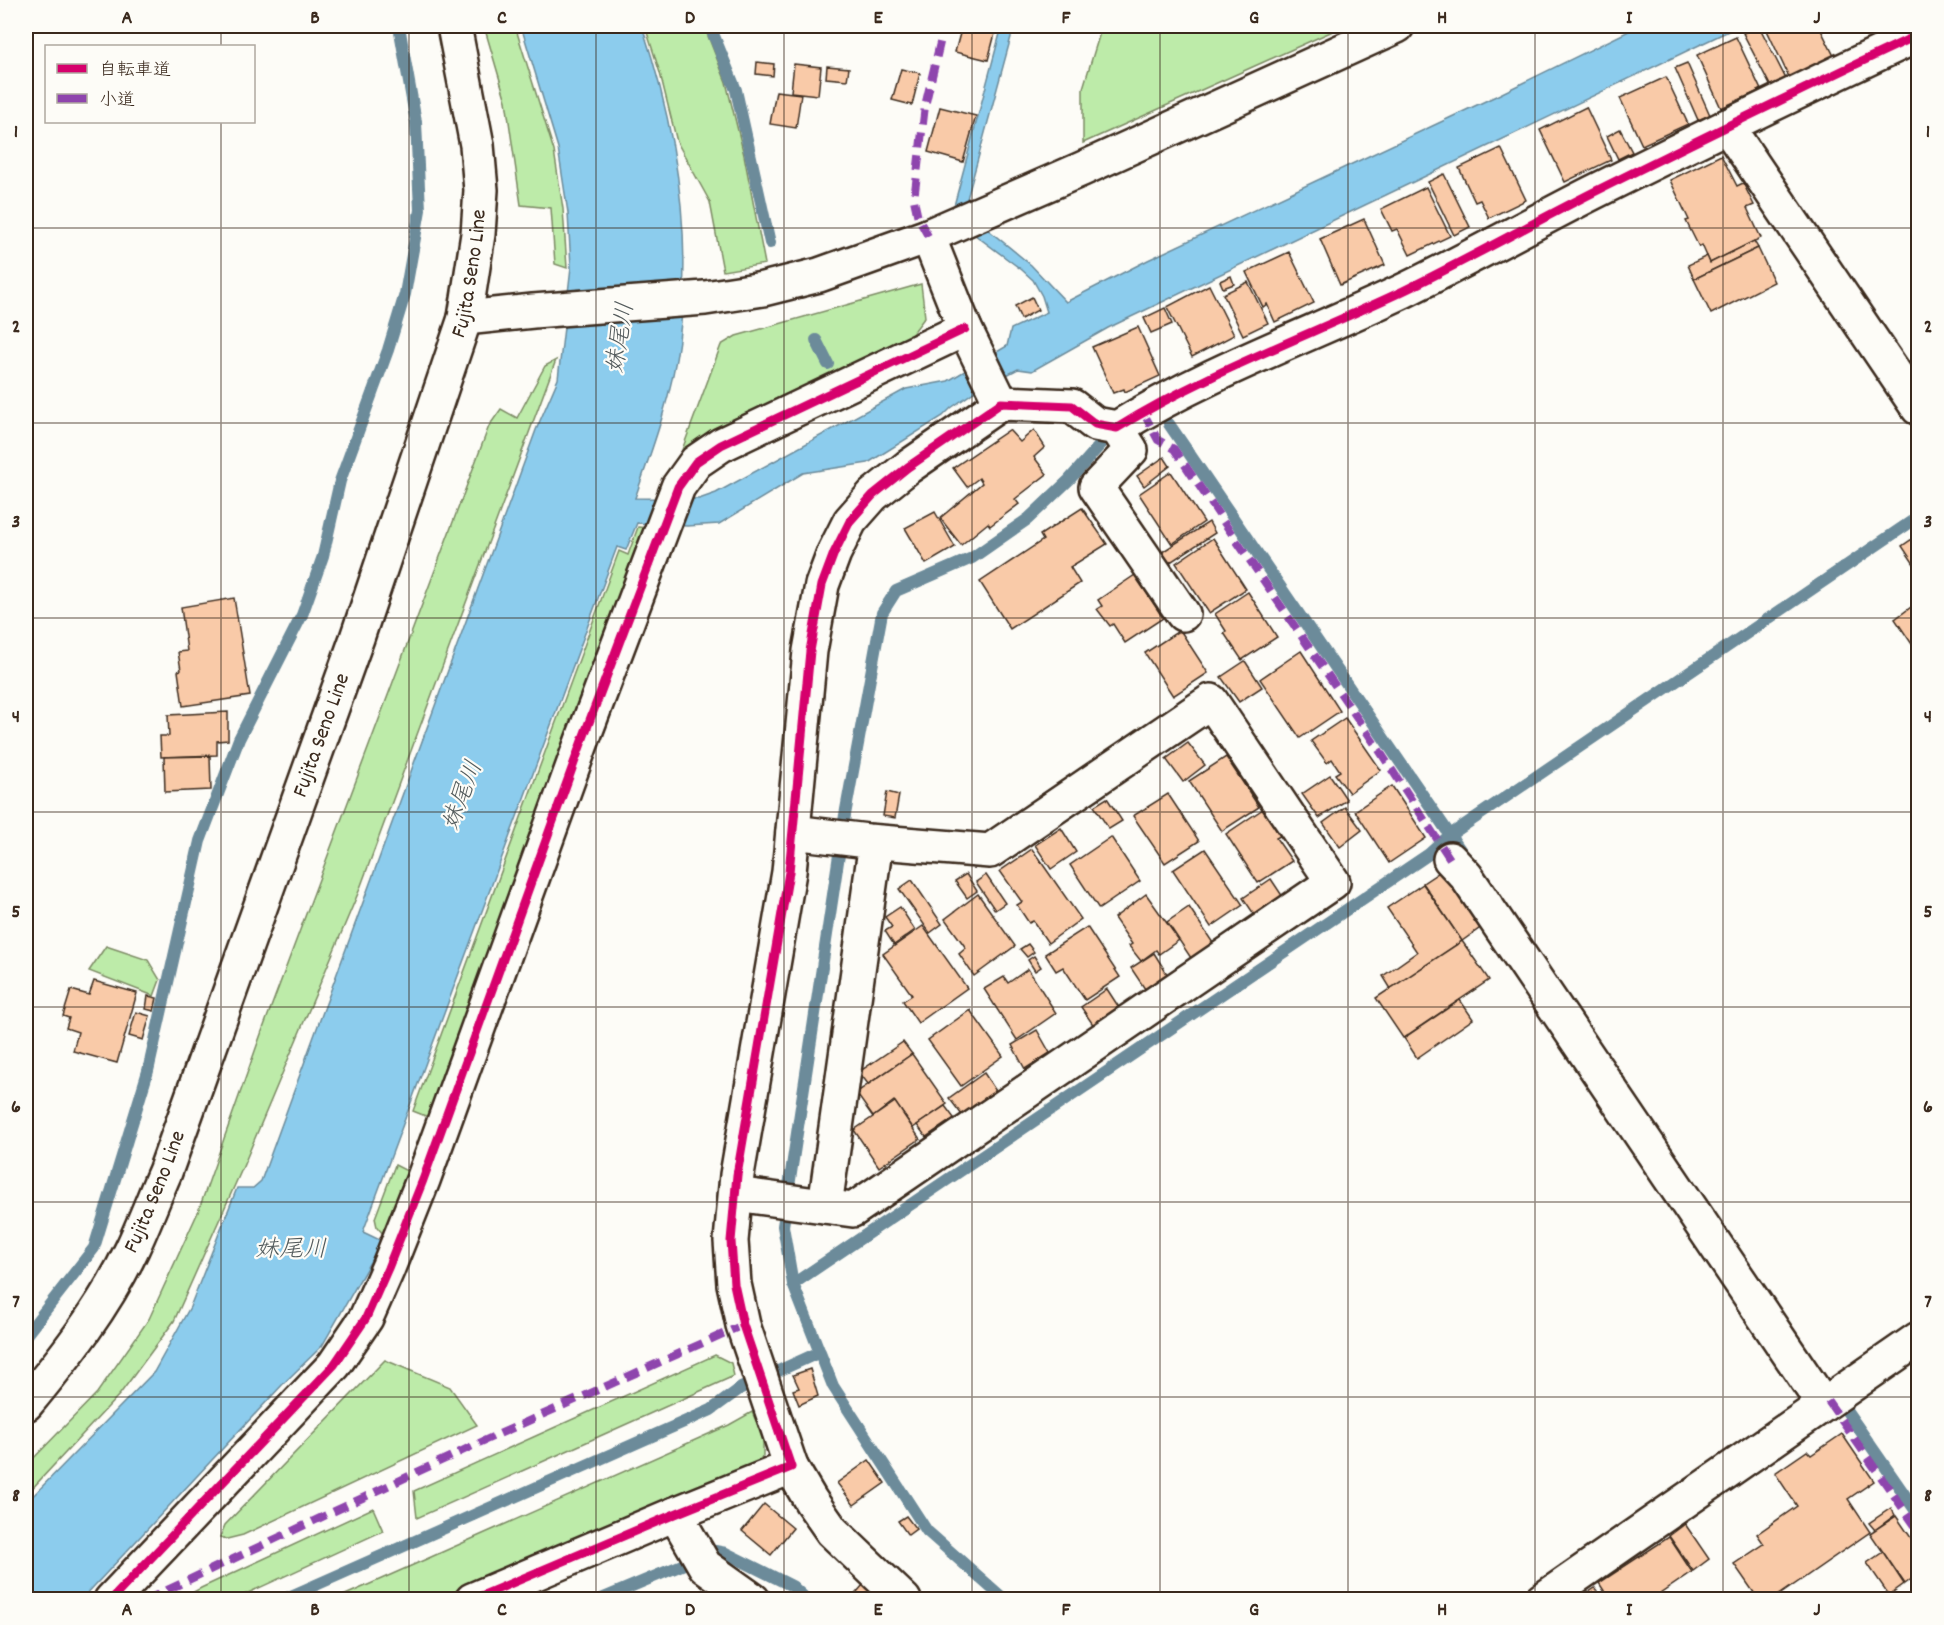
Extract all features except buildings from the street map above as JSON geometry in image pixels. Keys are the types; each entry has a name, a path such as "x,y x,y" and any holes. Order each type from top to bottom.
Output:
{"street":[{"name":"Fujita Seno Line","path":"26,1404 66,1355 102,1302 132,1249 165,1172 357,638 465,318 478,234 481,190 477,145 454,26"},
{"path":"465,318 533,310 705,298 763,289 819,275 928,236 1397,26"},
{"path":"111,1599 334,1365 366,1318 423,1180 582,741 678,487 696,462 721,445 984,369 1072,406 1095,424 1117,428 1143,412 1262,354 1404,290 1591,193 1785,97 1918,35"},
{"path":"1727,126 1918,408"},
{"path":"928,236 984,369"},
{"path":"808,834 872,842 990,851 1211,700 1333,882 853,1210 751,1197 737,1175 789,872 808,834 815,618 822,585 834,552 850,521 873,495 908,467 984,369"},
{"path":"1117,428 1131,450 1096,487 1183,614"},
{"path":"819,1206 872,842"},
{"path":"1450,859 1466,876 1823,1404"},
{"path":"751,1197 731,1241 734,1284 743,1325 791,1467 832,1531 904,1599"},
{"path":"1542,1599 1918,1339"},
{"path":"472,1599 791,1467"},
{"path":"675,1514 699,1556 753,1599"}],"green space":[{"path":"484,26 515,26 554,151 563,209 567,268 555,264 551,208 521,205 506,101"},
{"path":"645,26 704,26 726,82 744,155 765,264 723,271 710,202 677,142 660,73"},
{"path":"1102,26 1344,26 1083,143 1083,88"},
{"path":"921,284 925,317 909,338 682,450 721,345 736,336"},
{"path":"556,360 359,891 242,1169 174,1321 120,1394 26,1495 26,1466 97,1393 149,1319 198,1212 261,1034 489,426 501,409 517,418 545,366"},
{"path":"638,527 647,528 428,1117 413,1111 619,551 628,555"},
{"path":"106,946 148,960 160,980 154,996 89,971"},
{"path":"395,1165 411,1173 391,1229 384,1235 377,1227 375,1218"},
{"path":"715,1355 731,1363 734,1376 417,1518 414,1491"},
{"path":"385,1360 450,1387 477,1425 243,1535 227,1539 220,1537 225,1525"},
{"path":"752,1412 763,1437 763,1456 750,1469 440,1599 334,1600 729,1425"},
{"path":"373,1508 383,1531 235,1599 181,1599 201,1588"}],"water":[{"name":"妹尾川","path":"521,26 642,26 664,102 672,142 678,181 684,261 679,340 672,381 635,498 699,499 716,493 906,389 948,381 1007,346 1011,329 1047,312 1042,296 1033,280 951,217 1002,26 1014,26 964,210 1031,265 1066,302 1148,260 1639,26 1739,26 1108,328 1032,371 1018,369 974,392 943,416 868,463 803,473 719,524 687,526 637,523 626,550 617,547 363,1232 382,1241 322,1346 284,1383 82,1599 26,1600 26,1503 154,1372 190,1307 237,1188 253,1188 261,1181 536,430 558,379 571,267 568,213 558,148"}],"waterway":[{"path":"26,1335 94,1248 148,1071 200,841 239,739 302,615 323,556 340,481 388,350 405,294 420,210 416,122 399,26"},
{"path":"710,26 736,90 770,243"},
{"path":"816,340 828,364"},
{"path":"1169,424 1465,857"},
{"path":"1005,1600 927,1531 833,1386 793,1284 783,1226 845,815 882,613 896,591 972,558 1028,519 1069,480 1100,445"},
{"path":"793,1284 1429,854 1450,835 1918,517"},
{"path":"282,1600 711,1410 741,1388 820,1352"},
{"path":"1846,1410 1918,1514"},
{"path":"599,1600 715,1551 726,1553 792,1586 807,1600"}],"marked path":[{"path":"928,236 918,218 914,200 925,106 944,26"},
{"path":"1143,412 1158,440 1174,449 1379,750 1450,859"},
{"path":"146,1600 479,1443 743,1325"},
{"path":"1828,1401 1918,1530"}],"cycle path":[{"path":"472,1600 791,1467 743,1325 734,1284 731,1241 737,1175 789,872 810,651 822,585 834,553 850,521 873,495 908,467 1001,403 1072,406 1095,424 1117,428 1186,389 1403,291 1568,205 1918,35"},
{"path":"111,1600 334,1365 366,1318 423,1180 582,741 678,487 696,462 721,445 965,329"}]}
